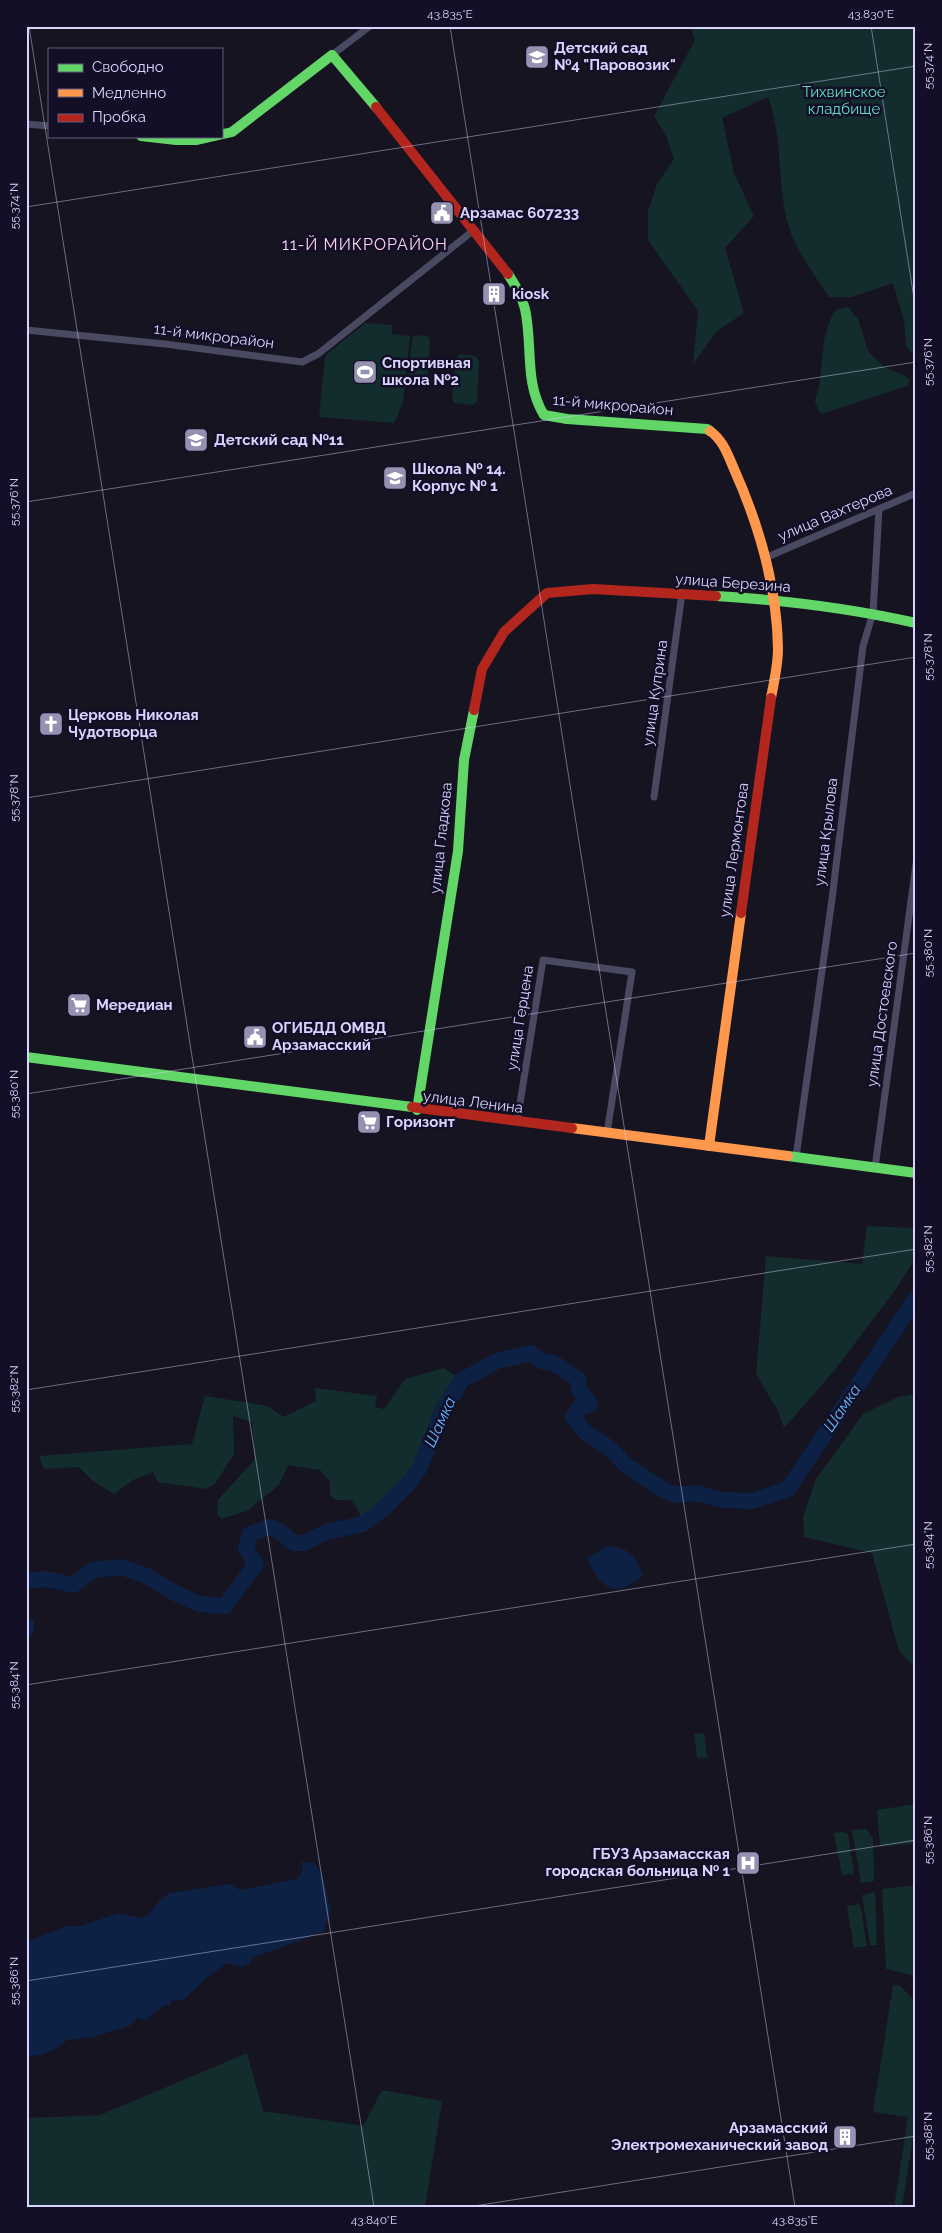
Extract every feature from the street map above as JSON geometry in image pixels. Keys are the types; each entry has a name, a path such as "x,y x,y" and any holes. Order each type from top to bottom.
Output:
{"street":[{"path":"222,136 232,132 370,26"},
{"name":"11-й микрорайон","path":"332,56 375,106 510,278 522,300 528,323 532,385 539,409 544,415 553,418 693,427 707,429 716,433 738,476 760,535 765,558"},
{"path":"26,124 48,126"},
{"path":"157,138 189,142 216,138"},
{"name":"11-й микрорайон","path":"26,330 165,344 302,362 318,354 474,230"},
{"name":"улица Вахтерова","path":"765,558 916,493"},
{"name":"улица Крылова","path":"796,1157 832,899 863,646 873,613 879,509"},
{"name":"улица Лермонтова","path":"709,1146 778,651 765,558"},
{"name":"улица Березина","path":"547,593 593,588 772,599 873,613 916,622"},
{"name":"улица Гладкова","path":"417,1110 458,851 464,760 482,669 504,632 547,593"},
{"name":"улица Куприна","path":"654,797 682,593"},
{"name":"улица Достоевского","path":"875,1168 916,864"},
{"name":"улица Герцена","path":"517,1122 543,960 632,972 607,1133"},
{"name":"улица Ленина","path":"26,1057 417,1110 916,1173"}],"green space":[{"name":"Тихвинское кладбище","path":"690,26 916,26 916,358 906,346 904,321 893,283 852,297 829,297 801,254 792,236 785,211 776,130 768,97 722,118 734,173 754,216 725,248 744,313 717,331 693,364 698,311 648,240 648,211 657,184 674,159 667,138 654,116 695,40"},
{"path":"848,307 858,319 868,351 884,367 910,380 907,386 821,414 815,402 820,382 824,342 828,325 837,309"},
{"name":"Спортивная школа №2","path":"365,323 392,325 392,334 410,336 403,402 394,423 319,417 325,356"},
{"path":"415,335 427,336 430,340 428,374 424,378 412,377 409,373 412,338"},
{"path":"460,354 475,356 479,361 477,402 472,405 454,403 452,398 456,359"},
{"path":"867,1226 916,1228 916,1257 896,1289 834,1371 784,1428 777,1409 756,1374 766,1256 862,1264"},
{"path":"444,1368 462,1380 443,1410 419,1469 407,1485 384,1508 363,1524 358,1510 351,1500 336,1500 330,1495 330,1482 320,1470 288,1465 279,1485 247,1511 221,1519 217,1513 218,1500 255,1459 252,1422 233,1416 234,1454 215,1484 205,1489 158,1482 153,1472 133,1480 114,1494 93,1481 79,1467 44,1469 39,1456 192,1444 205,1396 268,1406 283,1417 316,1401 315,1388 377,1396 375,1407 384,1409 405,1379"},
{"path":"916,1394 916,1669 899,1651 872,1553 804,1537 803,1517 816,1479 863,1414 898,1397"},
{"path":"704,1733 707,1757 697,1758 694,1734"},
{"path":"916,1804 916,1843 880,1847 877,1810"},
{"path":"866,1829 873,1838 874,1881 861,1883 852,1830"},
{"path":"843,1832 848,1834 854,1874 842,1875 834,1833"},
{"path":"916,1885 916,1976 886,1969 882,1889"},
{"path":"875,1892 877,1945 870,1945 862,1895"},
{"path":"860,1904 867,1946 854,1948 847,1906"},
{"path":"893,1985 900,1986 916,2002 916,2118 902,2207 894,2207 908,2117 873,2112"},
{"path":"247,2053 263,2111 363,2126 382,2090 442,2101 425,2207 26,2207 26,2118 100,2115"}],"water":[{"path":"608,1546 623,1549 632,1554 643,1576 621,1588 609,1587 604,1584 592,1569 587,1558"},
{"path":"26,1618 34,1620 34,1632 26,1642"},
{"path":"301,1862 314,1863 322,1874 331,1912 323,1932 252,1958 251,1962 243,1967 227,1963 210,1975 183,2000 171,2001 170,2006 164,2005 144,2021 138,2017 129,2026 93,2037 67,2040 59,2047 41,2055 26,2056 26,1942 67,1926 80,1926 119,1913 139,1918 147,1916 160,1900 169,1893 230,1884 240,1890 297,1879 303,1870"}],"waterway":[{"name":"Шамка","path":"26,1581 46,1579 73,1585 93,1570 121,1567 147,1576 173,1592 199,1604 225,1606 256,1564 246,1548 250,1534 269,1527 278,1530 294,1543 305,1543 326,1532 363,1524 384,1508 407,1485 419,1469 443,1410 462,1380 497,1361 531,1353 541,1361 554,1363 578,1379 579,1389 590,1404 580,1407 573,1417 585,1432 608,1447 626,1465 665,1491 676,1495 695,1493 723,1500 752,1501 788,1489 916,1298"}],"traffic: fast":[{"path":"222,134 232,132 332,55 376,107"},
{"path":"158,138 176,140 206,138"},
{"path":"508,274 516,286 525,309 531,377 538,403 544,415 567,419 707,429 710,431"},
{"path":"716,596 816,605 916,623"},
{"path":"417,1110 458,851 464,760 474,710"},
{"path":"26,1057 412,1107"},
{"path":"788,1156 916,1173"}],"traffic: slow":[{"path":"710,431 725,448 730,458 759,534 765,557 774,603 778,649 777,667 771,698"},
{"path":"709,1146 741,913"},
{"path":"572,1128 788,1156"}],"traffic: jam":[{"path":"376,107 508,274"},
{"path":"474,710 482,669 504,632 547,593 593,589 716,596"},
{"path":"741,913 771,698"},
{"path":"412,1107 572,1128"}],"place":[{"name":"Детский сад №4 \"Паровозик\"","path":"537,57"},
{"name":"Арзамас 607233","path":"442,213"},
{"name":"kiosk","path":"494,294"},
{"name":"Спортивная школа №2","path":"365,372"},
{"name":"Детский сад №11","path":"196,440"},
{"name":"Школа № 14. Корпус № 1","path":"395,478"},
{"name":"Церковь Николая Чудотворца","path":"51,724"},
{"name":"Мередиан","path":"79,1005"},
{"name":"ОГИБДД ОМВД Арзамасский","path":"255,1037"},
{"name":"Горизонт","path":"369,1122"},
{"name":"ГБУЗ Арзамасская городская больница № 1","path":"748,1863"},
{"name":"Арзамасский Электромеханический завод","path":"845,2137"}],"district":[{"name":"11-Й МИКРОРАЙОН","path":"365,244"}]}
